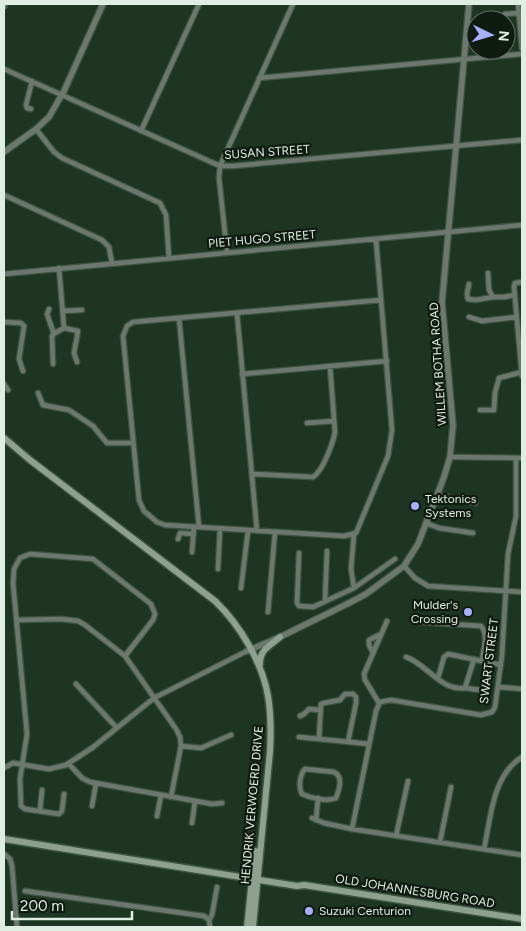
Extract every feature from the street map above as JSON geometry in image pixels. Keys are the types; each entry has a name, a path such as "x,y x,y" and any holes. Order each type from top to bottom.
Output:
{"main road":[{"name":"HENDRIK VERWOERD DRIVE","path":"4,438 221,606 260,671 268,694 271,729 270,751 247,927"},
{"path":"260,671 261,654 266,647 280,637"},
{"name":"HENDRIK VERWOERD DRIVE","path":"249,650 264,696 267,730 265,772 254,877 252,927"},
{"name":"OLD JOHANNESBURG ROAD","path":"4,840 297,882 304,885 522,918"}],"street":[{"path":"4,8 5,4"},
{"path":"4,152 49,117 62,94 103,4"},
{"path":"141,131 199,4"},
{"path":"226,252 220,166 293,4"},
{"path":"518,4 522,49"},
{"name":"WILLEM BOTHA ROAD","path":"249,650 280,637 366,594 404,566 418,544 437,495 450,456 452,419 442,306 469,5"},
{"path":"259,78 522,54"},
{"name":"SUSAN STREET","path":"4,69 220,166 522,140"},
{"path":"31,109 26,107 26,104 32,82"},
{"path":"36,129 54,152 62,158 160,203 166,215 169,258"},
{"path":"4,195 102,240 109,247 112,263"},
{"name":"PIET HUGO STREET","path":"4,274 522,225"},
{"path":"354,588 351,569 354,534 361,523 391,444 392,423 376,240"},
{"path":"59,268 64,328"},
{"path":"488,273 489,290 493,297"},
{"path":"480,410 494,410 494,393 499,378 522,374 515,283 522,282"},
{"path":"469,284 468,299 504,298 515,295"},
{"path":"354,534 344,536 165,525 157,522 144,511 140,504 124,336 125,328 133,322 380,300"},
{"path":"49,309 47,314 54,334 52,339 53,364"},
{"path":"63,311 82,310"},
{"path":"237,313 257,531"},
{"path":"469,317 482,321 517,317"},
{"path":"179,318 196,527 193,534 192,552"},
{"path":"4,322 21,323 24,326 19,359 23,371"},
{"path":"54,334 64,328 78,331 74,353 77,362"},
{"path":"242,374 387,361"},
{"path":"252,474 315,476 319,471 334,439 335,432 330,366"},
{"path":"4,384 8,390"},
{"path":"38,393 43,405 69,410 92,426 107,443 133,442"},
{"path":"307,423 334,421"},
{"path":"450,456 519,458"},
{"name":"SWART STREET","path":"379,703 391,700 483,715 493,711 501,665 508,554 516,516 519,458"},
{"path":"437,495 476,503"},
{"path":"516,516 522,516"},
{"path":"426,523 439,528 473,533"},
{"path":"218,569 220,529"},
{"path":"241,588 248,531"},
{"path":"268,612 274,532"},
{"path":"178,539 180,533 193,534"},
{"path":"325,602 327,551"},
{"path":"299,553 297,603 299,606 313,607 354,588 395,559"},
{"path":"64,794 61,813 25,809 21,806 20,779 27,734 14,575 15,564 20,558 30,554 93,559 148,601 154,608 155,616 125,656"},
{"path":"404,566 414,578 428,586 522,592"},
{"path":"313,607 318,618"},
{"path":"17,620 54,618 78,622 100,635 125,656 180,737 181,746 171,797"},
{"path":"352,828 379,703 364,677 372,651 369,640 379,635 387,621"},
{"path":"420,622 482,626 486,635 482,661"},
{"path":"4,768 10,764 49,769 69,764 154,698 249,650"},
{"path":"438,678 446,655 456,654 501,665"},
{"path":"406,657 414,660 444,684 480,690"},
{"path":"465,688 474,659"},
{"path":"76,684 117,728"},
{"path":"498,687 522,689"},
{"path":"319,739 321,704 340,700 345,694 354,695 356,702 348,742"},
{"path":"300,716 309,709 320,710"},
{"path":"181,746 201,748 231,734"},
{"path":"299,737 370,744"},
{"path":"484,849 498,783 511,765 522,757"},
{"path":"69,764 82,778 96,783 212,804 222,803"},
{"path":"305,769 334,772 339,775 336,798 331,800 318,798 304,795 300,791 302,772 305,769"},
{"path":"396,836 408,781"},
{"path":"92,806 96,783"},
{"path":"440,842 451,787"},
{"path":"40,811 42,790"},
{"path":"157,816 161,795"},
{"path":"318,798 314,819 396,836 522,855"},
{"path":"192,823 195,801"},
{"path":"4,854 10,859 12,866 17,927"},
{"path":"210,926 209,920 212,915 217,887"},
{"path":"25,891 204,916 209,920"}],"place":[{"name":"Tektonics Systems","path":"415,506"},
{"name":"Mulder's Crossing","path":"468,612"},
{"name":"Suzuki Centurion","path":"309,911"}]}
